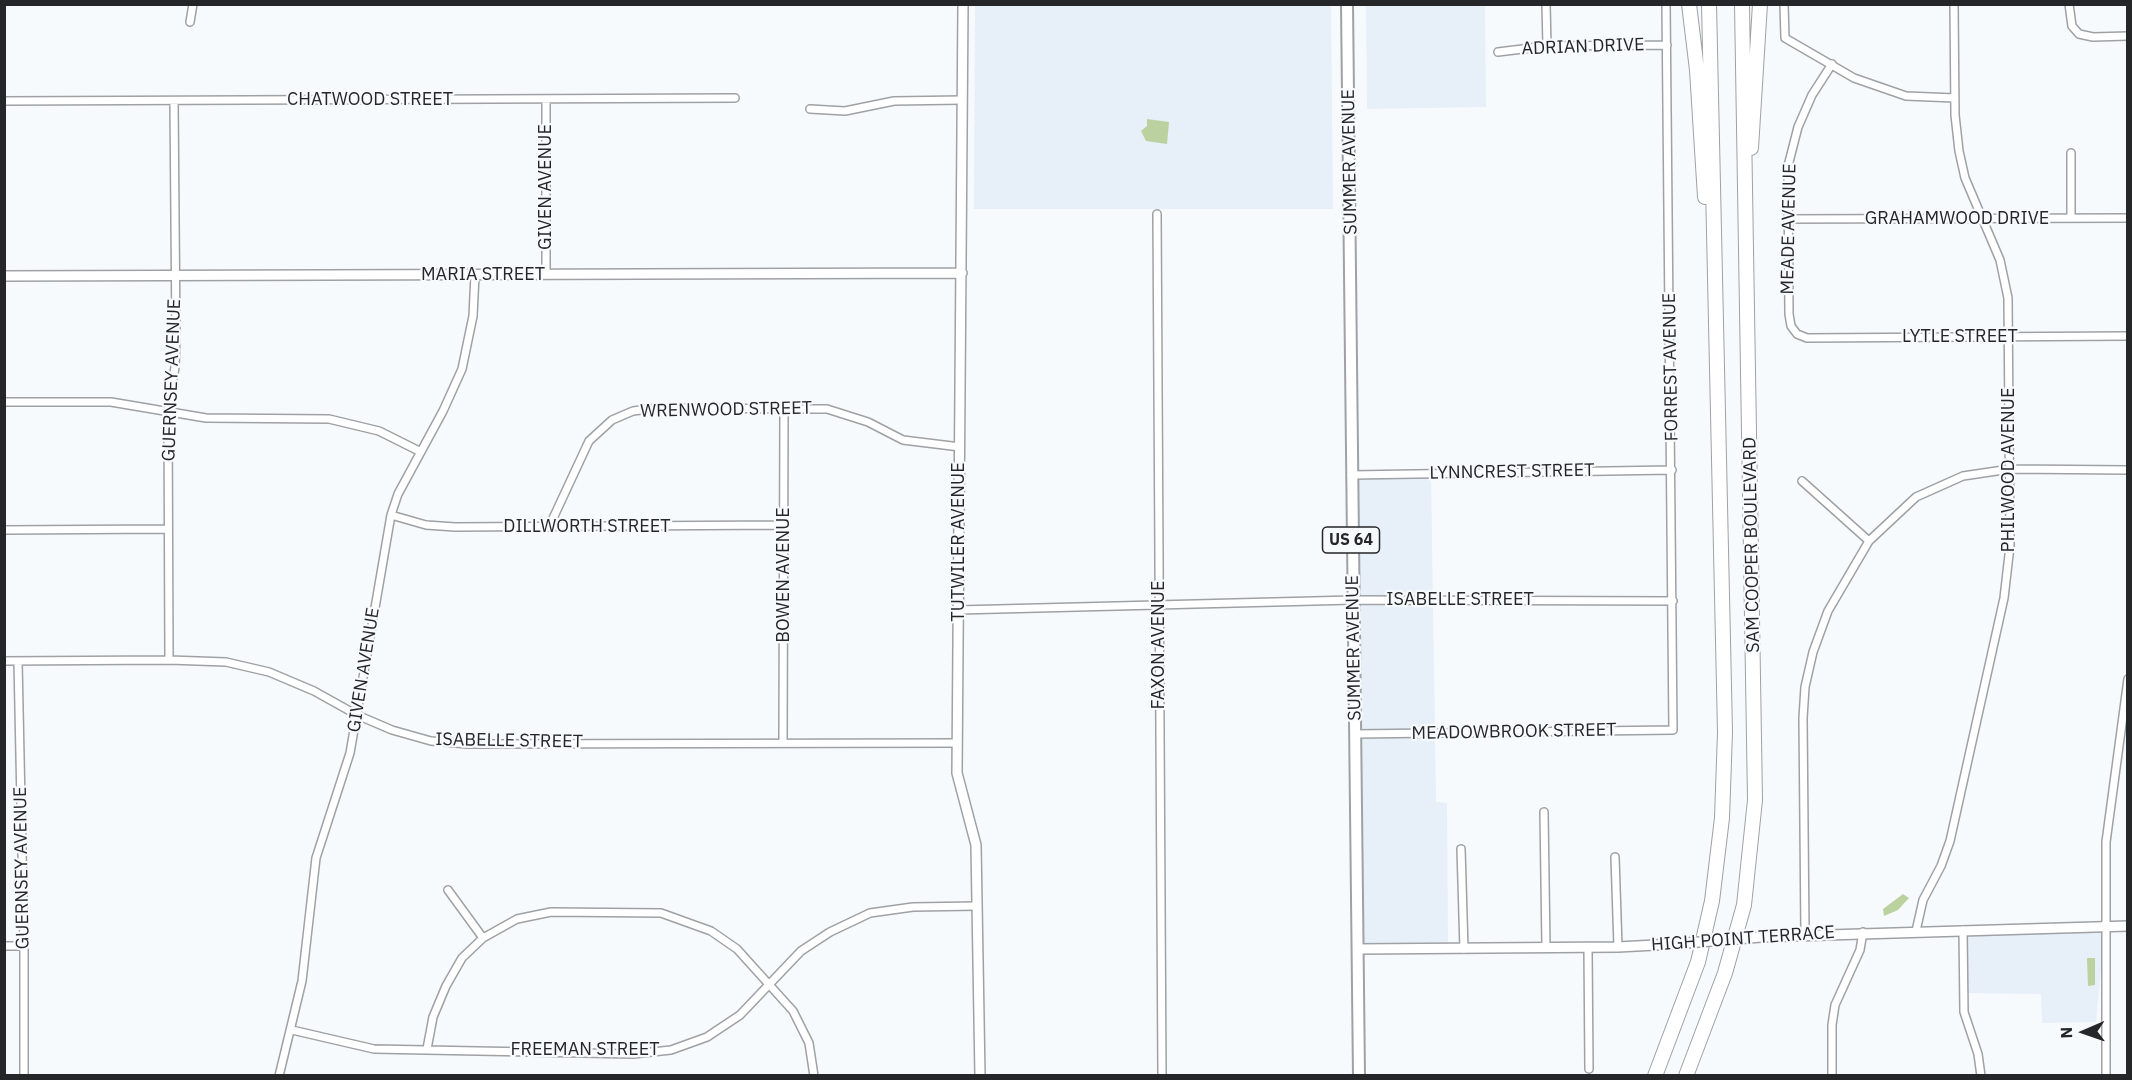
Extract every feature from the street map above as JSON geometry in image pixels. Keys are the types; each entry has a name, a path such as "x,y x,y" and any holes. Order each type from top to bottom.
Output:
{"highway":[{"path":"1689,4 1697,70 1718,422"},
{"name":"SAM COOPER BOULEVARD","path":"1655,1076 1698,963 1712,901 1722,818 1725,732 1709,4"},
{"name":"SAM COOPER BOULEVARD","path":"1686,1076 1725,973 1744,905 1753,831 1755,740 1742,4"},
{"path":"1745,180 1754,135 1760,4"}],"main road":[{"name":"SUMMER AVENUE","path":"1347,4 1359,1076"}],"street":[{"path":"190,22 193,4"},
{"name":"TUTWILER AVENUE","path":"963,4 957,743 960,791 975,834 980,1076"},
{"path":"1546,4 1547,46"},
{"name":"FORREST AVENUE","path":"1666,4 1673,730"},
{"path":"1784,4 1785,38 1863,83 1890,93 1919,98 1955,98"},
{"name":"PHILWOOD AVENUE","path":"1916,931 1923,900 1941,866 1950,841 2004,598 2010,546 2008,298 2003,270 1965,178 1959,151 1955,98 1954,4"},
{"path":"2069,4 2072,26 2079,34 2093,37 2127,36"},
{"name":"ADRIAN DRIVE","path":"1498,52 1547,46 1667,45"},
{"name":"MEADE AVENUE","path":"1794,331 1789,314 1788,166 1794,137 1812,95 1832,64"},
{"name":"CHATWOOD STREET","path":"4,101 735,98"},
{"name":"GIVEN AVENUE","path":"546,99 546,274"},
{"name":"GUERNSEY AVENUE","path":"169,660 168,412 176,356 174,100"},
{"path":"810,109 848,111 894,101 962,100"},
{"path":"2071,153 2071,218"},
{"name":"FAXON AVENUE","path":"1157,214 1162,1076"},
{"name":"GRAHAMWOOD DRIVE","path":"1787,219 2127,218"},
{"name":"MARIA STREET","path":"4,276 962,273"},
{"name":"GIVEN AVENUE","path":"279,1076 292,1030 302,981 316,858 351,753 391,515 398,494 462,369 474,316 475,275"},
{"name":"LYTLE STREET","path":"1794,331 1807,338 2127,336"},
{"path":"4,402 111,402 216,419 329,419 379,431 421,452"},
{"name":"WRENWOOD STREET","path":"549,527 589,441 600,430 622,415 656,408 827,409 868,422 903,441 960,447"},
{"name":"BOWEN AVENUE","path":"783,742 784,408"},
{"name":"LYNNCREST STREET","path":"1351,475 1672,470"},
{"path":"1805,934 1803,718 1805,687 1813,652 1828,611 1869,541 1895,514 1928,490 1980,471 2127,470"},
{"path":"1802,481 1869,541"},
{"name":"DILLWORTH STREET","path":"391,515 440,527 784,525"},
{"path":"4,530 168,529"},
{"name":"ISABELLE STREET","path":"959,610 1353,600 1673,601"},
{"name":"ISABELLE STREET","path":"4,661 226,662 269,672 315,691 357,716 411,736 467,744 957,743"},
{"name":"GUERNSEY AVENUE","path":"18,661 24,946 24,1076"},
{"path":"2106,1076 2106,842 2127,679"},
{"name":"MEADOWBROOK STREET","path":"1356,734 1673,730"},
{"path":"1544,812 1546,947"},
{"path":"1461,849 1464,949"},
{"path":"1615,857 1618,947"},
{"path":"448,891 483,938"},
{"name":"FREEMAN STREET","path":"292,1030 374,1049 633,1054 671,1050 707,1037 740,1015 801,951 830,932 870,913 913,907 977,906"},
{"path":"427,1049 433,1017 446,986 462,958 483,938 517,920 551,912 661,913 711,931 736,949 770,985 793,1011 804,1032 809,1043 814,1076"},
{"name":"HIGH POINT TERRACE","path":"1358,949 1587,948 1805,934 2127,926"},
{"path":"1963,930 1964,1012 1978,1054 1980,1076"},
{"path":"1832,1076 1832,1025 1835,1005 1860,950 1863,932"},
{"path":"4,946 24,946"},
{"path":"1587,948 1589,1069"}],"shaded area":[{"path":"975,5 1331,5 1333,209 974,209"},
{"path":"1366,5 1485,5 1486,107 1367,109"},
{"path":"1431,473 1436,802 1447,803 1448,948 1358,949 1351,475"},
{"path":"2105,927 2096,1022 2042,1023 2041,994 1963,993 1963,930"}],"green space":[{"path":"1147,119 1169,122 1167,144 1146,141 1141,131 1147,126"},
{"path":"1903,894 1909,898 1898,910 1884,916 1883,909"},
{"path":"2087,958 2095,958 2095,985 2088,986"}]}
